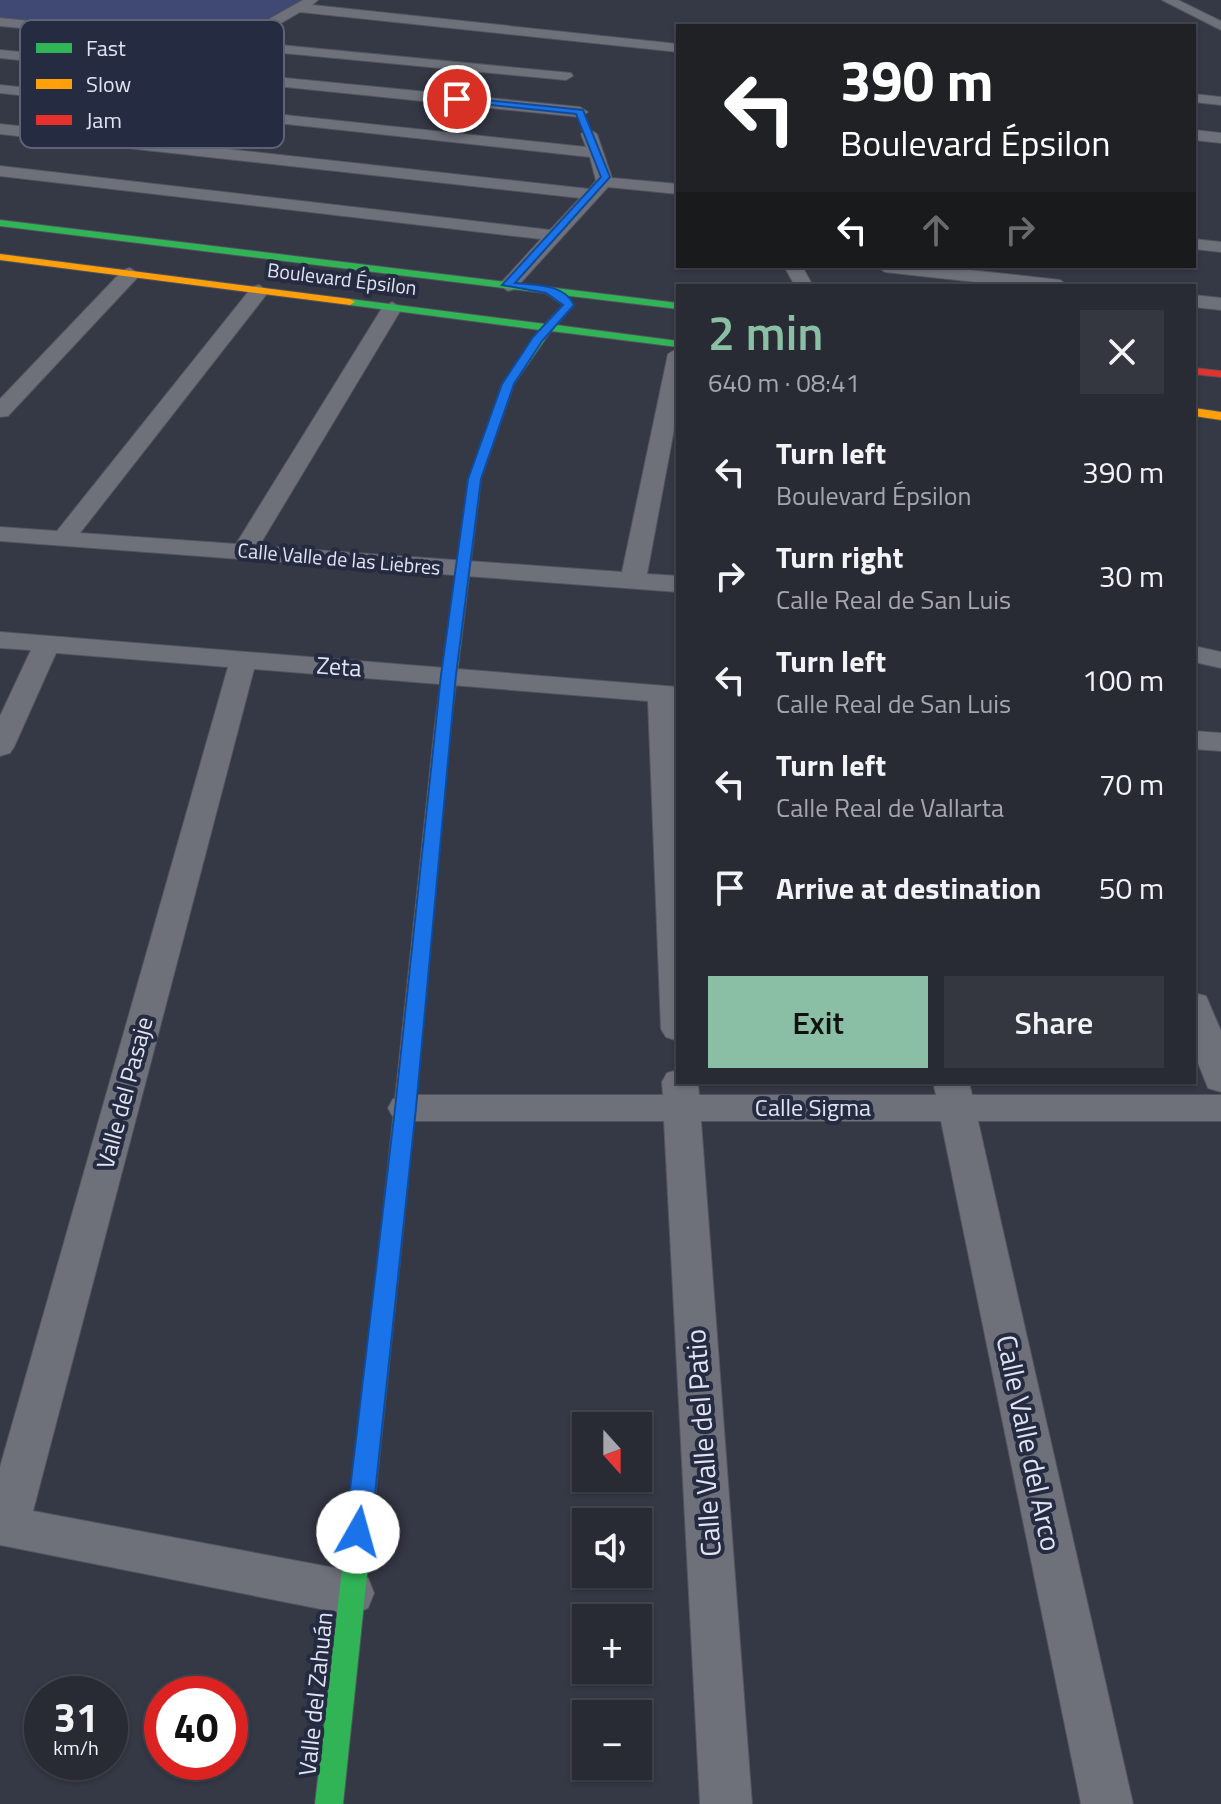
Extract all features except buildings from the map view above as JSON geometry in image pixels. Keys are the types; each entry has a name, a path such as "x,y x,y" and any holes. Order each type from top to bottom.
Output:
{"street":[{"path":"1168,0 1218,23"},
{"path":"278,20 306,4 385,17 559,56"},
{"path":"385,17 403,6"},
{"path":"0,22 20,24"},
{"path":"284,47 559,56 676,51"},
{"path":"0,54 20,56"},
{"path":"508,285 597,188 597,153 559,56"},
{"path":"284,82 580,112"},
{"path":"0,89 20,91"},
{"path":"1196,98 1221,101"},
{"path":"284,119 597,153"},
{"path":"0,129 20,131"},
{"path":"1196,135 1221,138"},
{"path":"0,170 40,148"},
{"path":"186,148 597,188 676,189"},
{"path":"0,170 551,235"},
{"name":"Boulevard Épsilon","path":"0,223 676,306"},
{"path":"1196,244 1221,247"},
{"name":"Boulevard Épsilon","path":"3,260 676,344"},
{"path":"902,268 1042,284"},
{"path":"0,411 130,274"},
{"name":"Valle del Zahuán","path":"329,1804 406,1108 448,675 475,479 508,384 569,305 548,290"},
{"path":"63,539 259,291"},
{"path":"1196,301 1221,304"},
{"path":"243,552 392,308"},
{"path":"633,581 676,364"},
{"path":"1196,371 1221,374"},
{"path":"1196,412 1221,416"},
{"name":"Calle Valle de las Liebres","path":"0,534 676,584"},
{"name":"Zeta","path":"0,640 670,694"},
{"path":"0,747 47,644"},
{"path":"1196,654 1221,660"},
{"name":"Valle del Pasaje","path":"3,1526 243,660"},
{"path":"670,694 676,945"},
{"path":"1196,740 1221,742"},
{"path":"1196,1010 1221,1079"},
{"name":"Calle Sigma","path":"406,1108 681,1095 954,1094 1221,1108"},
{"name":"Calle Valle del Arco","path":"954,1094 1107,1804"},
{"name":"Calle Valle del Patio","path":"681,1095 726,1804"},
{"path":"3,1526 351,1593"}],"shaded area":[{"path":"0,0 303,0 267,20 0,19"}],"traffic: fast":[{"path":"0,223 676,306"},
{"path":"443,724 475,479 508,384 537,339 569,305 548,290"},
{"path":"350,302 676,344"},
{"path":"329,1804 393,1222"}],"traffic: slow":[{"path":"0,257 350,302"},
{"path":"1196,412 1221,416"},
{"path":"393,1222 443,724"}],"traffic: jam":[{"path":"1196,371 1221,374"}],"route":[{"path":"358,1532 406,1108 448,675 465,569 467,525 475,479 508,384 537,339 569,305 548,290 508,285 606,177 580,112 457,99"}]}
